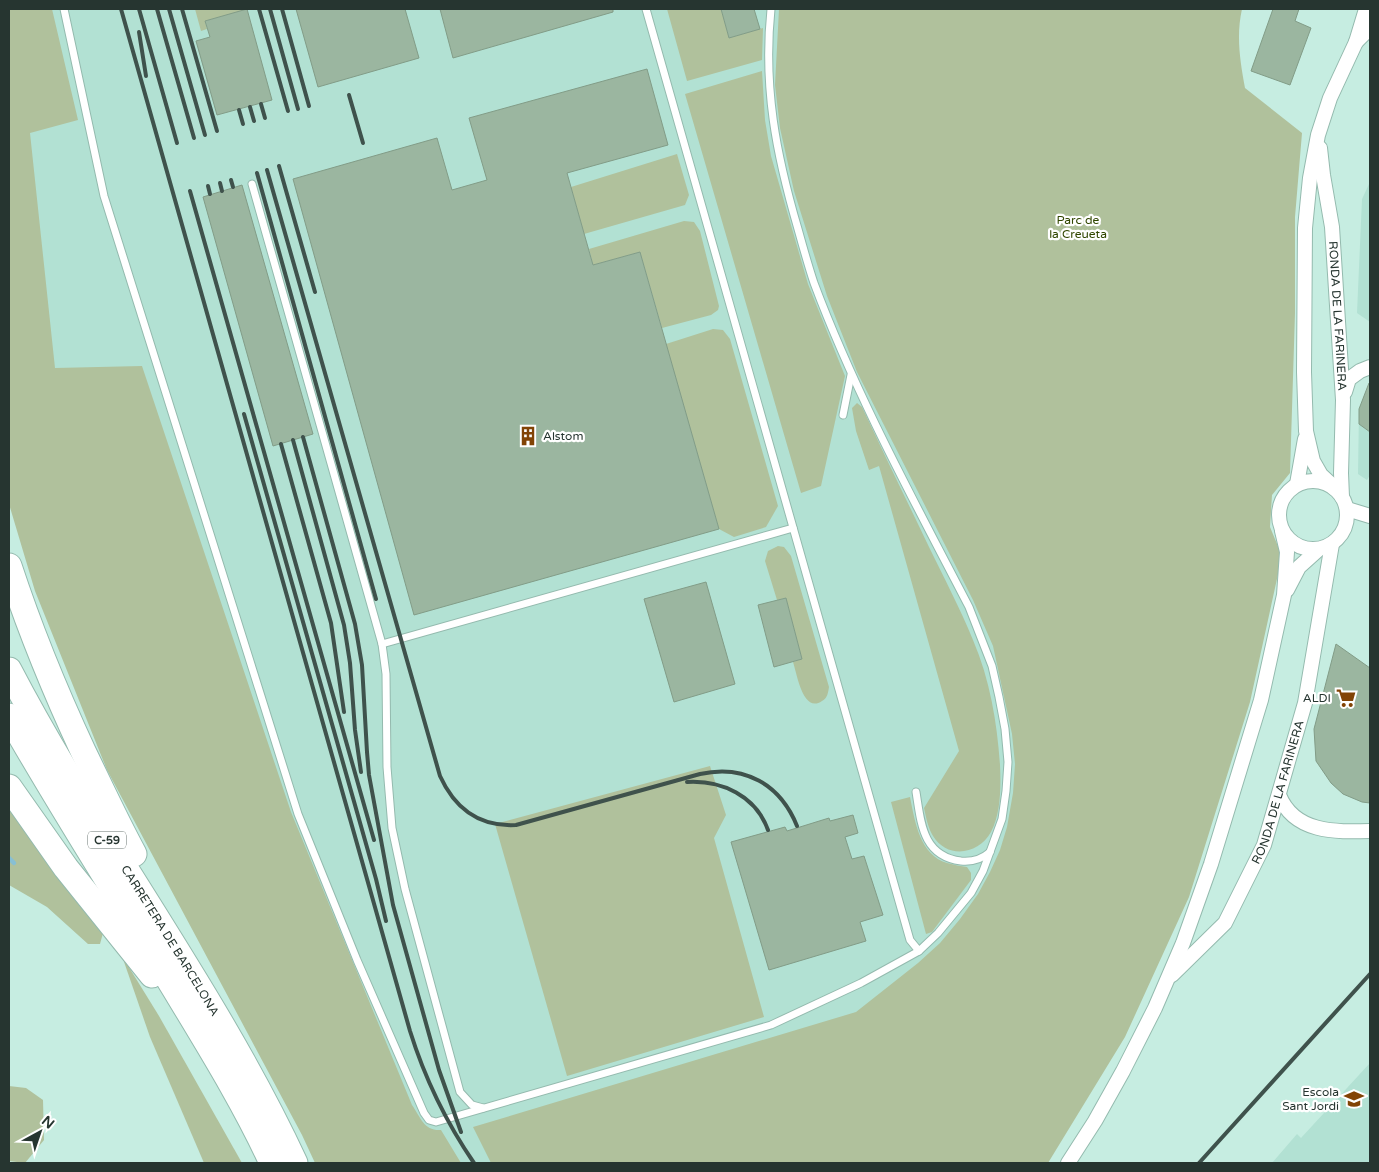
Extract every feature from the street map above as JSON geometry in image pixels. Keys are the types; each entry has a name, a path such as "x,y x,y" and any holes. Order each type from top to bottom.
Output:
{"highway":[{"path":"9,566 42,658 62,706 112,812 158,896 211,1006"},
{"name":"CARRETERA DE BARCELONA","path":"9,670 70,779 211,1006 259,1091 295,1163"},
{"name":"CARRETERA DE BARCELONA","path":"9,716 47,782 200,1032 272,1163"},
{"path":"9,787 35,826 124,943 200,1032"}],"street":[{"path":"1356,42 1366,9"},
{"path":"1356,42 1370,28"},
{"name":"RONDA DE LA FARINERA","path":"1297,484 1306,431 1305,228 1310,178 1318,134 1330,98 1356,42"},
{"name":"RONDA DE LA FARINERA","path":"1318,134 1322,175 1332,227 1343,400 1340,473 1341,498"},
{"path":"1343,400 1349,379 1370,367"},
{"name":"RONDA DE LA FARINERA","path":"1306,431 1313,461 1321,475 1341,498"},
{"path":"1341,498 1347,522 1342,534 1332,544 1319,550 1304,549 1291,542 1282,531 1278,517 1280,504 1286,493 1297,484 1309,480 1322,482 1341,498 1370,516"},
{"name":"RONDA DE LA FARINERA","path":"1068,1163 1095,1121 1123,1071 1183,943 1211,864 1258,710 1284,595 1287,552 1282,531"},
{"name":"RONDA DE LA FARINERA","path":"1166,981 1226,923 1264,845 1305,703 1332,544"},
{"name":"RONDA DE LA FARINERA","path":"1284,595 1299,568 1319,550"},
{"path":"1279,795 1283,807 1306,826 1341,832 1370,831"}],"lane":[{"path":"64,9 104,196 298,814 357,960 424,1113 429,1120 436,1122 771,1025 861,983 919,951 938,934 971,893 992,850 1002,819 1008,762 1005,729 992,666 969,607 852,375 814,282 781,166 771,104 768,38 771,9"},
{"path":"646,9 910,940 919,951"},
{"path":"252,184 382,644 386,674 389,798 399,861 460,1092 472,1105 478,1108 486,1108"},
{"path":"843,416 852,375"},
{"path":"382,644 793,528"},
{"path":"916,792 924,836 942,855 951,859 968,861 982,858 992,850"}],"shaded area":[{"path":"9,9 787,9 1091,756 1026,1163 403,1163 48,399"},
{"path":"1370,182 1370,322 1357,313 1362,199"},
{"path":"1370,393 1370,475 1367,480 1358,474 1359,409 1363,400"},
{"name":"Escola Sant Jordi","path":"1370,1063 1370,1163 1272,1163 1297,1134 1301,1138"}],"green space":[{"path":"9,9 52,9 78,120 30,133 55,368 142,366 291,812 412,1105 427,1126 435,1130 441,1130 461,1163 315,1163 302,1135 107,770 35,591 9,504"},
{"path":"195,9 245,10 205,21 207,29 201,31"},
{"path":"667,9 721,9 729,38 763,28 762,60 687,81"},
{"name":"Parc de la Creueta","path":"779,9 1242,9 1239,39 1245,88 1302,133 1295,217 1295,313 1290,473 1272,495 1270,527 1282,556 1250,702 1189,897 1125,1037 1048,1163 491,1163 473,1127 856,1012 918,963 940,943 960,919 978,894 990,872 1000,850 1007,827 1013,793 1015,764 1012,734 993,646 973,600 857,372 827,296 794,191 780,128 775,85"},
{"path":"762,71 765,120 771,156 808,284 845,376 821,486 801,493 685,94"},
{"path":"677,154 689,195 685,205 584,234 571,187"},
{"path":"684,221 694,222 700,231 719,306 718,310 711,315 662,328 640,252 593,265 589,249"},
{"path":"713,329 723,330 730,339 778,506 766,527 734,537 719,529 666,344"},
{"path":"857,403 862,407 963,616 979,655 988,686 995,717 999,749 1000,799 997,816 991,832 979,845 963,851 947,849 939,844 931,833 926,819 924,808 959,751 879,466 869,470 856,431 852,408"},
{"path":"778,546 784,547 791,556 829,687 825,698 815,704 806,698 799,683 793,662 802,659 786,598 777,600 765,561 768,551"},
{"path":"710,766 726,815 714,838 764,1017 567,1076 495,824"},
{"path":"910,797 920,836 931,853 947,863 967,867 971,873 971,880 932,932 926,934 891,802"},
{"path":"9,801 103,933 100,944 88,944 47,907 9,885"},
{"path":"122,956 159,1016 242,1163 204,1163 150,1037"},
{"path":"9,1086 26,1088 43,1100 44,1140 25,1163 9,1161"}],"building":[{"path":"247,9 272,100 217,115 196,41 210,37 205,21"},
{"path":"296,9 405,9 419,58 318,87"},
{"path":"440,9 613,9 613,12 453,58"},
{"path":"721,9 754,9 760,29 729,38"},
{"path":"1273,9 1299,9 1295,21 1311,28 1290,85 1251,71"},
{"name":"Alstom","path":"647,69 668,145 567,173 593,265 640,252 719,529 414,615 293,179 437,138 452,190 487,180 469,118"},
{"path":"242,185 313,434 273,446 203,197"},
{"path":"1369,383 1370,432 1359,424 1359,409"},
{"path":"706,582 735,684 674,702 644,599"},
{"path":"786,598 802,659 774,667 758,605"},
{"name":"ALDI","path":"1336,644 1370,668 1370,803 1362,802 1343,794 1331,783 1316,761 1314,729"},
{"path":"853,815 858,833 845,837 852,859 864,856 883,915 860,922 866,941 769,970 731,842 785,827 787,831 829,818 830,821"}],"waterway":[{"path":"9,858 14,863"}],"railway":[{"path":"121,9 410,1031 422,1066 437,1100 454,1132 474,1163"},
{"path":"139,9 177,143"},
{"path":"157,9 194,138"},
{"path":"169,9 205,135"},
{"path":"182,9 217,131"},
{"path":"259,9 288,111"},
{"path":"270,9 298,109"},
{"path":"282,9 309,106"},
{"path":"139,32 146,76"},
{"path":"349,95 363,143"},
{"path":"261,104 265,118"},
{"path":"250,107 254,121"},
{"path":"239,110 243,124"},
{"path":"279,166 315,292"},
{"path":"267,170 440,776 453,798 461,807 480,819 491,823 516,825 700,774 731,772 746,775 770,788 790,811 797,826"},
{"path":"257,173 376,599"},
{"path":"231,180 233,187"},
{"path":"220,183 222,191"},
{"path":"208,186 210,194"},
{"path":"190,191 374,840"},
{"path":"244,414 376,879 386,921"},
{"path":"303,437 355,624 362,665 369,775 393,905 439,1070 461,1132"},
{"path":"293,440 344,625 350,663 355,730 361,772"},
{"path":"281,444 331,623 344,712"},
{"path":"687,782 713,784 736,792 755,808 763,818 768,830"},
{"path":"1199,1163 1370,974"}],"place":[{"name":"Alstom","path":"528,436"},
{"name":"ALDI","path":"1346,698"},
{"name":"Escola Sant Jordi","path":"1354,1099"}]}
